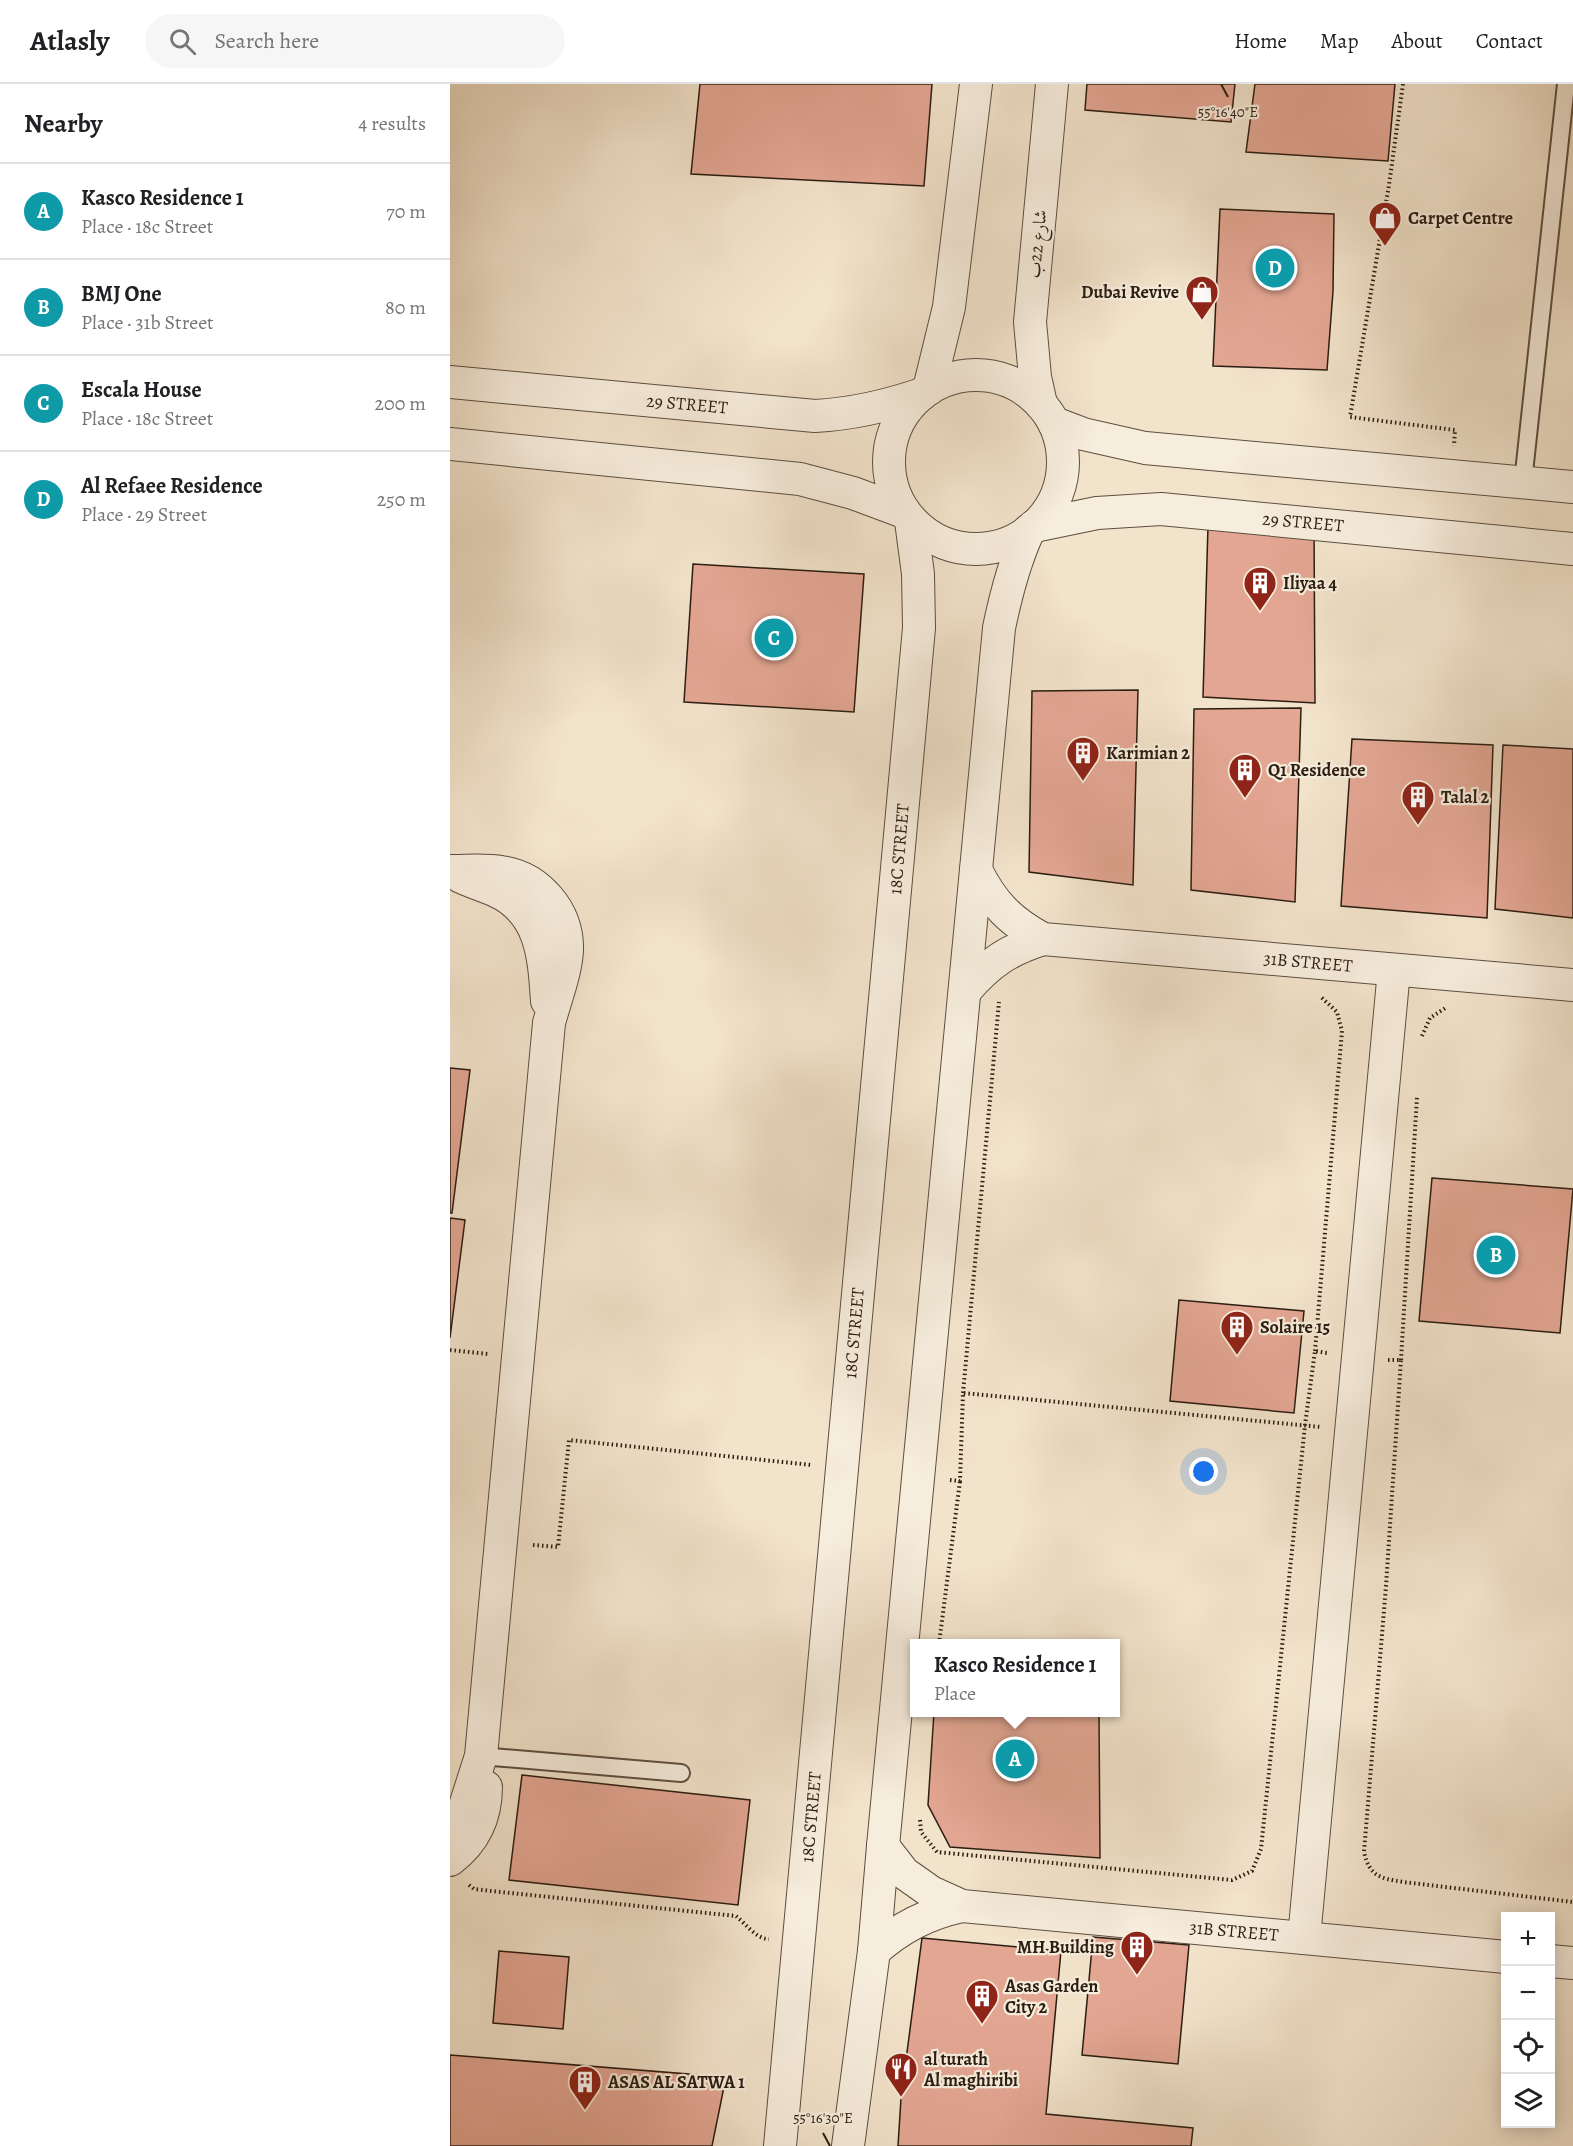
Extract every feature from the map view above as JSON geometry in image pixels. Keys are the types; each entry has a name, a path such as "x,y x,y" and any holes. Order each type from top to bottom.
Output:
{"street":[{"path":"926,391 949,307 976,84"},
{"name":"شارع 22ب","path":"1047,414 1034,368 1030,322 1052,84"},
{"path":"908,517 891,483 889,466 889,450 900,419 926,391 948,380 982,375 1014,384 1028,393 1047,414 1083,435 1145,448 1573,487"},
{"name":"29 STREET","path":"450,382 815,416 869,410 926,391"},
{"path":"450,444 800,479 854,492 908,517 928,535 947,544 968,549 989,548 1010,542 1031,528 1048,510 1058,489 1062,467 1061,445 1047,414"},
{"name":"29 STREET","path":"1031,528 1097,513 1161,509 1573,549"},
{"name":"18C STREET","path":"780,2146 919,628 918,574 908,517"},
{"path":"848,2146 874,1952 999,628 1010,578 1018,554 1031,528"},
{"path":"450,872 489,870 518,876 532,883 554,905 562,919 567,949 549,1023 481,1756 464,1809 450,1828"},
{"name":"31B STREET","path":"976,870 987,892 1003,911 1022,927 1044,939"},
{"name":"31B STREET","path":"965,991 980,973 999,957 1020,946 1044,939 1573,985"},
{"path":"1305,1938 1394,970"},
{"path":"451,1860 474,1835 482,1820 486,1788 481,1756"},
{"name":"31B STREET","path":"883,1846 904,1873 931,1892 962,1906"},
{"name":"31B STREET","path":"874,1952 914,1921 937,1911 962,1906 1501,1957"},
{"path":"1555,1961 1573,1963"}],"lane":[{"path":"1523,482 1566,84"},
{"path":"481,1756 681,1773"}],"path":[{"path":"1403,84 1389,184 1350,417 1455,430 1452,475"},
{"path":"940,1639 960,1481 963,1393 1000,990"},
{"path":"918,1809 921,1832 937,1852 1232,1880 1252,1871 1261,1849 1305,1425 1315,1351 1342,1031 1337,1012 1321,997 1314,994"},
{"path":"1421,1038 1430,1017 1451,1005"},
{"path":"1418,1086 1386,1586 1364,1852 1368,1866 1379,1877 1403,1882 1573,1902"},
{"path":"1315,1351 1358,1359 1401,1360"},
{"path":"963,1393 1352,1430"},
{"path":"501,1541 558,1547 569,1440 842,1468"},
{"path":"918,1476 960,1481"},
{"path":"451,1860 463,1880 474,1889 736,1916 764,1939 800,1940"}],"building":[{"path":"700,84 932,84 924,186 691,174"},
{"path":"1087,84 1235,84 1231,122 1085,110"},
{"path":"1255,84 1395,84 1388,161 1246,152"},
{"path":"1220,209 1334,214 1333,291 1327,370 1213,366"},
{"name":"Iliyaa 4","path":"1208,526 1314,526 1315,703 1203,697"},
{"path":"693,564 864,574 854,712 684,702"},
{"name":"Karimian 2","path":"1138,690 1133,885 1029,872 1032,691"},
{"name":"Q1 Residence","path":"1301,708 1295,902 1191,890 1194,709"},
{"name":"Talal 2","path":"1352,739 1493,745 1487,918 1341,906"},
{"path":"1503,745 1573,749 1573,918 1495,909"},
{"path":"450,1068 470,1070 452,1213 450,1213"},
{"path":"1432,1178 1573,1189 1560,1333 1419,1321"},
{"path":"450,1218 465,1220 450,1338"},
{"name":"Solaire 15","path":"1179,1300 1304,1311 1294,1413 1170,1401"},
{"path":"934,1717 1099,1717 1100,1858 950,1847 928,1805"},
{"path":"522,1775 750,1800 738,1905 509,1880"},
{"name":"MH Building","path":"1093,1937 1189,1945 1178,2064 1082,2055"},
{"name":"Asas Garden City 2","path":"922,1938 1061,1951 1046,2114 1193,2128 1191,2146 898,2146 901,2098"},
{"path":"499,1951 569,1957 563,2029 493,2023"},
{"name":"ASAS AL SATWA 1","path":"450,2055 726,2077 712,2146 450,2146"}],"place":[{"name":"Carpet Centre","path":"1385,247"},
{"name":"Al Refaee Residence","path":"1275,268"},
{"name":"Dubai Revive","path":"1202,321"},
{"name":"Iliyaa 4","path":"1260,612"},
{"name":"Escala House","path":"774,638"},
{"name":"Karimian 2","path":"1083,782"},
{"name":"Q1 Residence","path":"1245,799"},
{"name":"Talal 2","path":"1418,826"},
{"name":"BMJ One","path":"1496,1255"},
{"name":"Solaire 15","path":"1237,1356"},
{"name":"Kasco Residence 1","path":"1015,1759"},
{"name":"MH Building","path":"1137,1976"},
{"name":"Asas Garden City 2","path":"982,2025"},
{"name":"al turath Al maghiribi","path":"901,2098"},
{"name":"ASAS AL SATWA 1","path":"585,2111"}]}
